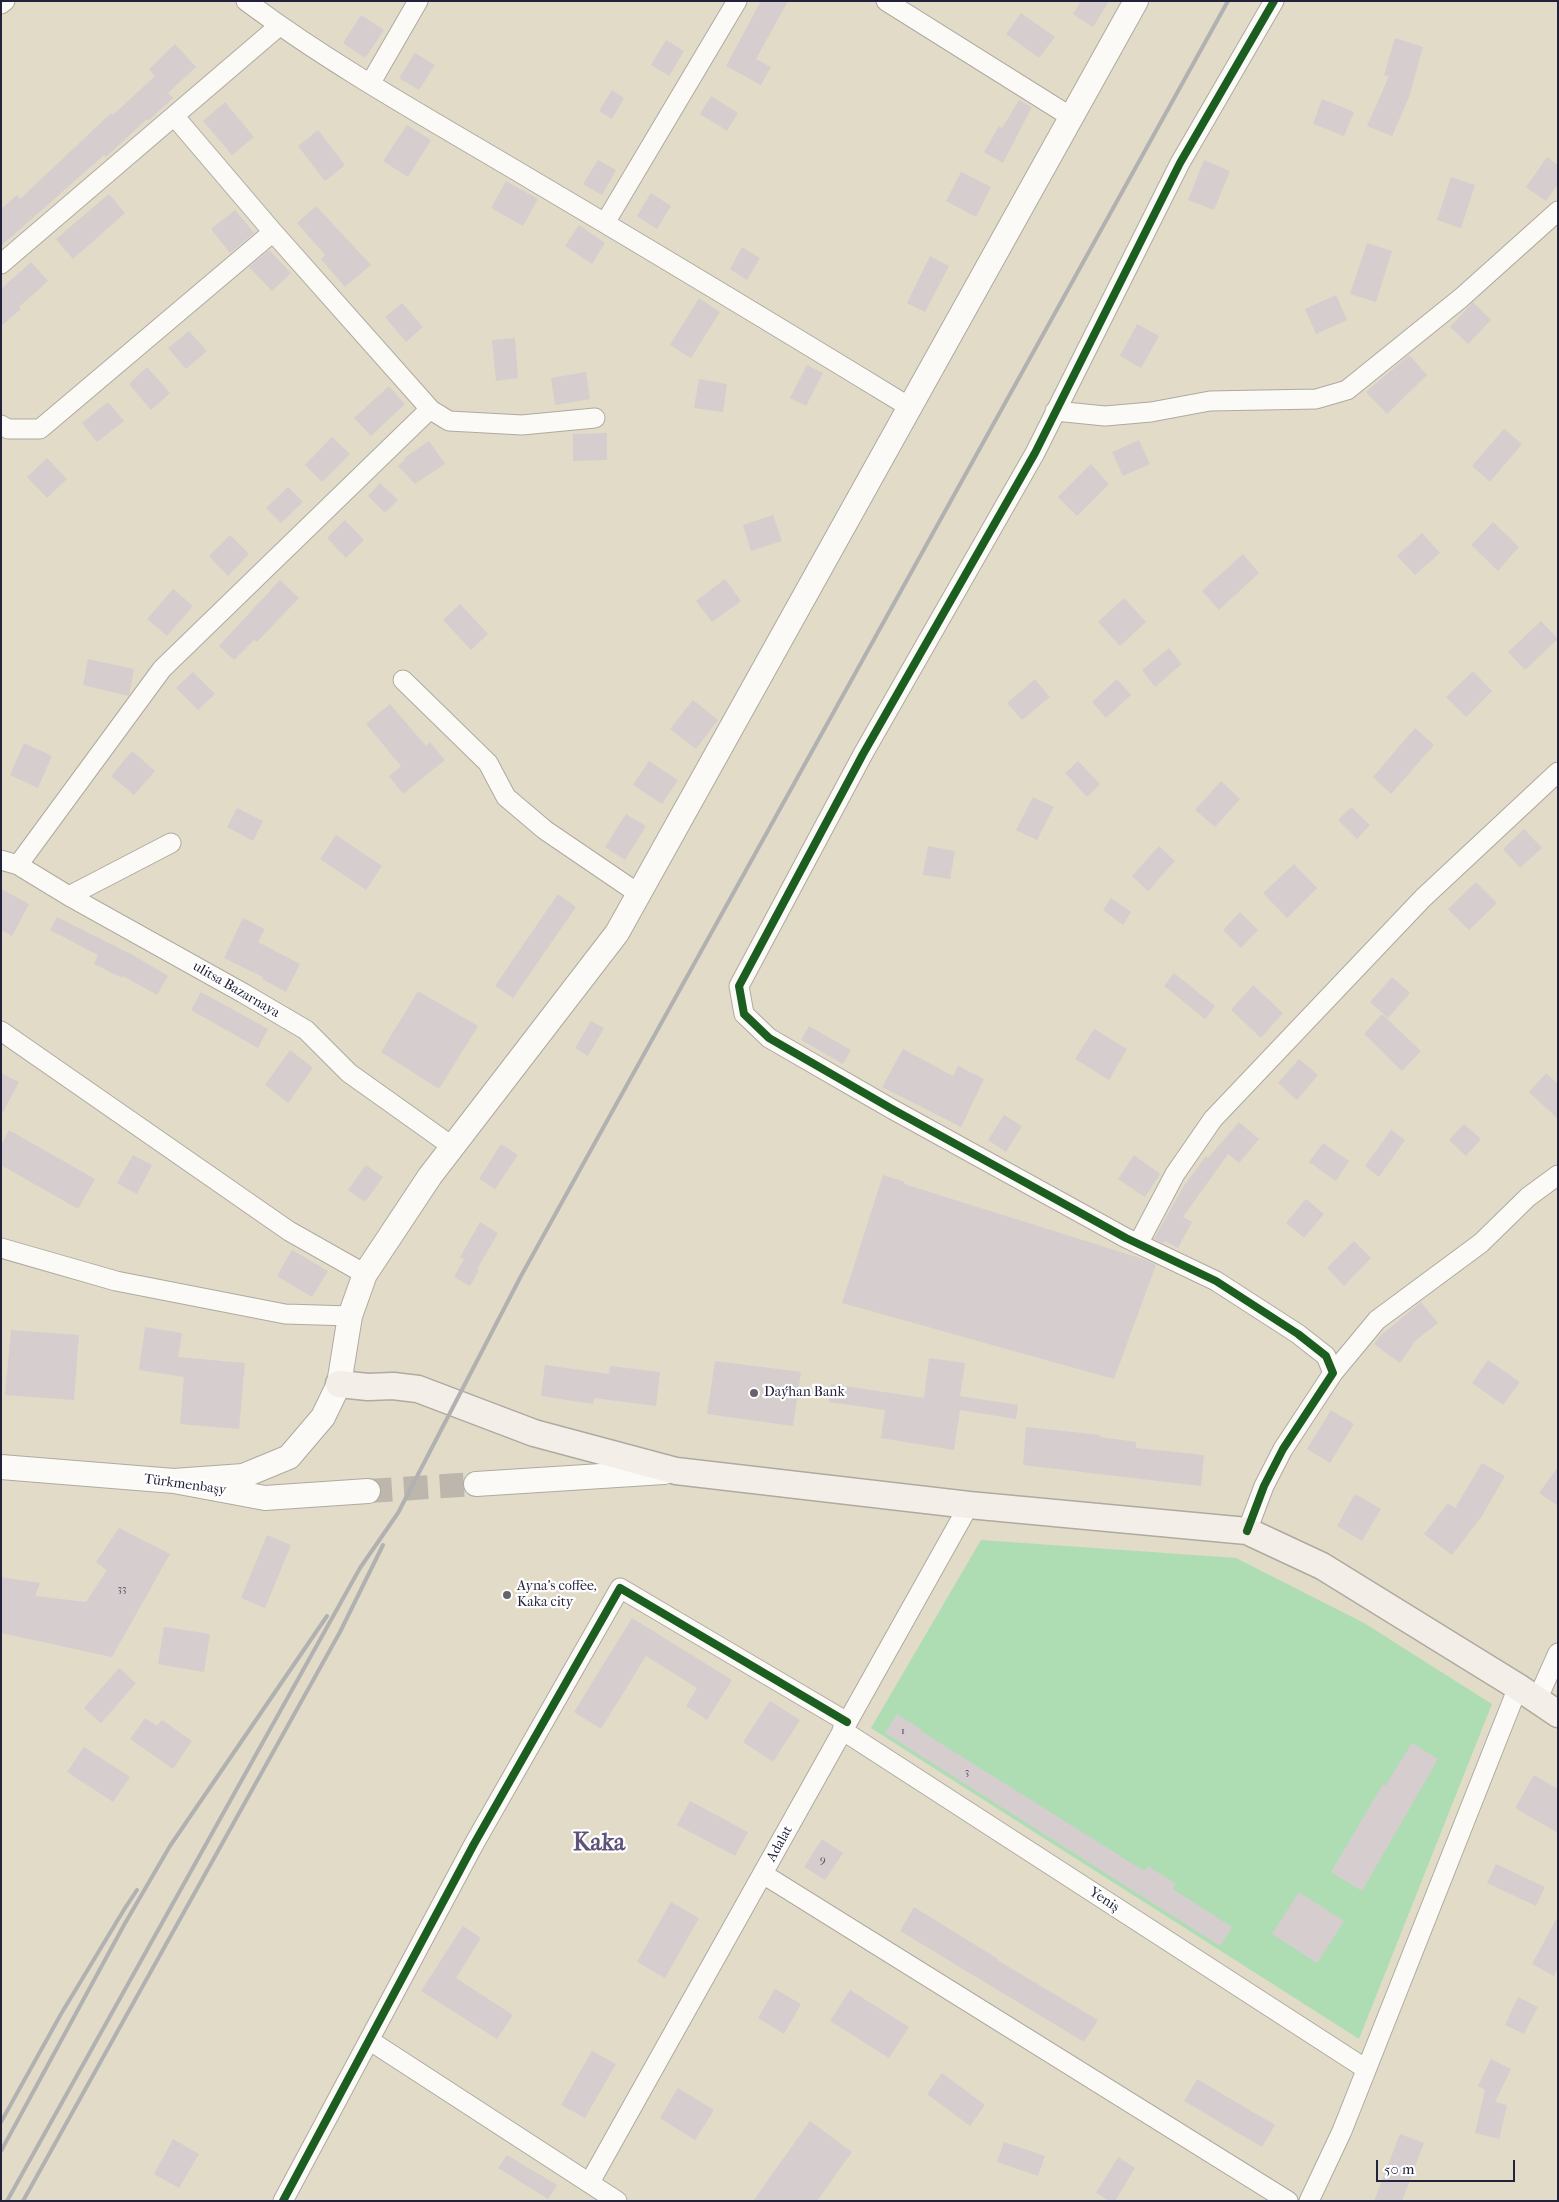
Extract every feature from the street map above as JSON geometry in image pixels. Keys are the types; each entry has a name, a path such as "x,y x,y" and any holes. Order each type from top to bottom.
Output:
{"main road":[{"path":"339,1384 418,1389 534,1433 676,1471 969,1505 1247,1531 1322,1566 1538,1700"}],"street":[{"path":"1,4 5,1"},
{"path":"246,1 279,26 370,84 911,408"},
{"path":"370,84 418,1"},
{"path":"605,223 737,1"},
{"path":"886,1 1071,117"},
{"path":"174,1481 243,1476 288,1458 323,1417 339,1384 350,1316 365,1274 430,1176 617,933 1136,1"},
{"path":"1274,1 1180,163 1035,453 862,754 740,986 744,1014 769,1038 900,1114 1138,1244 1216,1281 1290,1329 1326,1356 1333,1373"},
{"path":"1,264 279,26"},
{"path":"175,117 273,232 430,409 449,421 522,426 595,418"},
{"path":"1055,411 1105,416 1151,412 1210,401 1316,399 1346,390 1461,298 1558,211"},
{"path":"1,425 8,429 40,429 273,232"},
{"path":"9,863 162,669 430,409"},
{"path":"403,680 488,763 506,797 545,830 639,894"},
{"path":"1138,1244 1175,1174 1213,1119 1422,898 1558,772"},
{"path":"69,896 171,843"},
{"name":"ulitsa Bazarnaya","path":"9,863 306,1030 349,1073 453,1147"},
{"path":"1,1031 289,1231 365,1274"},
{"path":"1247,1531 1264,1486 1283,1449 1333,1373 1377,1320 1481,1243 1528,1197 1558,1174"},
{"path":"1,1248 134,1285 286,1314 350,1316"},
{"name":"Türkmenbaşy","path":"2,1469 174,1481 265,1498 368,1491"},
{"path":"476,1484 676,1471"},
{"name":"Adalat","path":"590,2182 969,1505"},
{"name":"Yeniş","path":"369,2040 474,1844 620,1588 845,1726 1366,2069"},
{"path":"1309,2201 1342,2131 1366,2069 1538,1700 1558,1653"},
{"path":"763,1874 1288,2201"},
{"path":"283,2201 369,2040 617,2201"}],"green space":[{"path":"981,1540 1236,1558 1364,1623 1492,1704 1359,2039 871,1728"}],"building":[{"path":"761,1 788,1 756,59 771,67 761,85 726,66"},
{"path":"1081,1 1109,1 1093,27 1073,14"},
{"path":"1021,13 1055,37 1039,58 1006,34"},
{"path":"361,15 384,30 365,58 343,43"},
{"path":"1395,38 1423,47 1409,97 1392,136 1367,126 1389,76 1384,75"},
{"path":"666,40 684,51 669,76 651,65"},
{"path":"175,44 196,67 168,93 173,98 106,157 104,155 1,246 1,209 17,195 20,199 111,113 113,115 155,76 149,69"},
{"path":"415,53 435,65 419,90 399,78"},
{"path":"612,90 624,98 612,119 599,111"},
{"path":"711,96 738,113 727,131 700,114"},
{"path":"1322,99 1354,112 1344,136 1313,124"},
{"path":"1019,100 1032,107 1003,163 984,152 999,126 1002,128"},
{"path":"225,102 254,137 232,155 203,121"},
{"path":"407,125 431,140 408,177 383,161"},
{"path":"318,130 345,165 325,181 298,146"},
{"path":"1547,157 1558,165 1558,184 1546,201 1526,187"},
{"path":"598,160 616,170 602,195 583,184"},
{"path":"1204,160 1230,171 1214,210 1188,200"},
{"path":"961,172 991,187 976,217 946,201"},
{"path":"1451,177 1475,185 1461,228 1437,220"},
{"path":"506,181 538,199 523,226 491,208"},
{"path":"651,193 671,206 657,229 637,216"},
{"path":"109,194 125,213 73,259 56,239"},
{"path":"316,206 371,265 345,287 321,259 325,255 297,223"},
{"path":"235,210 254,233 230,253 211,229"},
{"path":"579,225 605,243 592,264 565,246"},
{"path":"1367,243 1392,251 1376,302 1350,294"},
{"path":"742,247 760,258 747,280 730,269"},
{"path":"268,251 291,273 272,291 249,267"},
{"path":"930,256 949,266 925,312 907,303"},
{"path":"31,262 48,281 19,307 21,309 1,326 1,289"},
{"path":"1336,295 1347,320 1316,334 1305,309"},
{"path":"699,298 720,312 691,358 670,345"},
{"path":"1473,302 1491,320 1468,344 1450,327"},
{"path":"402,303 423,327 406,342 385,317"},
{"path":"1137,324 1159,336 1141,368 1120,356"},
{"path":"189,331 207,351 186,369 168,348"},
{"path":"515,338 518,378 496,381 492,340"},
{"path":"1409,355 1427,375 1387,414 1366,392"},
{"path":"807,365 823,373 806,406 790,398"},
{"path":"147,367 170,393 151,410 129,384"},
{"path":"586,372 590,399 555,405 551,378"},
{"path":"699,379 727,384 723,412 694,408"},
{"path":"389,386 405,404 371,436 354,418"},
{"path":"108,402 124,421 97,442 82,423"},
{"path":"1504,429 1522,444 1490,482 1472,466"},
{"path":"607,433 607,460 573,461 573,434"},
{"path":"332,437 350,454 322,482 305,465"},
{"path":"1139,440 1150,464 1123,476 1112,452"},
{"path":"429,441 445,464 415,484 398,466 404,458"},
{"path":"47,458 67,479 47,498 27,477"},
{"path":"1091,464 1109,484 1077,516 1058,497"},
{"path":"380,483 398,500 385,513 368,496"},
{"path":"288,487 303,502 281,523 266,508"},
{"path":"773,515 782,541 751,551 743,525"},
{"path":"345,520 364,540 346,558 327,538"},
{"path":"1493,522 1519,547 1498,571 1471,545"},
{"path":"1422,533 1440,553 1415,575 1397,556"},
{"path":"230,535 249,554 228,576 209,556"},
{"path":"1243,554 1259,573 1219,610 1202,591"},
{"path":"725,579 741,601 712,622 696,601"},
{"path":"280,580 299,598 257,642 254,640 234,660 219,646"},
{"path":"173,589 193,606 167,636 147,619"},
{"path":"1124,598 1146,622 1120,646 1098,622"},
{"path":"460,604 488,634 471,650 443,620"},
{"path":"1541,621 1558,639 1525,670 1508,652"},
{"path":"1169,648 1182,664 1155,687 1142,670"},
{"path":"88,659 134,669 129,696 83,685"},
{"path":"1473,671 1492,691 1466,717 1446,697"},
{"path":"193,672 215,694 198,710 176,688"},
{"path":"1035,679 1050,697 1022,720 1007,703"},
{"path":"1117,679 1131,695 1106,718 1092,702"},
{"path":"693,700 718,720 696,749 670,729"},
{"path":"390,704 426,746 430,742 445,760 403,794 389,776 401,766 366,724"},
{"path":"1415,728 1434,745 1391,794 1373,777"},
{"path":"24,743 52,756 38,788 10,775"},
{"path":"132,751 155,771 134,795 111,776"},
{"path":"649,761 678,780 662,804 633,785"},
{"path":"1078,761 1100,784 1087,797 1065,773"},
{"path":"1221,781 1240,799 1215,827 1195,810"},
{"path":"1033,797 1054,807 1037,840 1016,830"},
{"path":"1351,807 1370,825 1357,839 1338,820"},
{"path":"237,808 263,821 253,841 227,827"},
{"path":"626,814 646,826 625,860 605,847"},
{"path":"1524,829 1542,848 1520,868 1503,849"},
{"path":"336,835 382,866 366,890 320,859"},
{"path":"928,846 955,851 950,879 923,875"},
{"path":"1159,846 1175,861 1148,891 1132,876"},
{"path":"1294,864 1317,888 1287,918 1263,893"},
{"path":"1476,882 1497,903 1469,930 1448,909"},
{"path":"1,889 29,904 12,936 1,930"},
{"path":"558,894 576,907 513,998 495,986"},
{"path":"1111,898 1131,912 1123,925 1103,910"},
{"path":"1240,912 1258,930 1241,948 1223,930"},
{"path":"57,917 133,955 168,976 157,995 123,976 122,978 94,964 98,955 50,930"},
{"path":"243,918 265,929 258,942 300,964 286,992 262,979 263,977 224,958"},
{"path":"1174,973 1215,1006 1205,1019 1164,986"},
{"path":"1392,977 1410,993 1388,1018 1370,1002"},
{"path":"1253,985 1283,1013 1261,1038 1231,1010"},
{"path":"418,991 478,1026 439,1089 381,1052"},
{"path":"201,992 268,1029 258,1048 191,1010"},
{"path":"1382,1014 1421,1051 1402,1071 1364,1034"},
{"path":"591,1021 604,1028 588,1056 575,1048"},
{"path":"809,1026 851,1050 843,1064 801,1040"},
{"path":"1094,1029 1127,1049 1109,1080 1075,1059"},
{"path":"903,1049 953,1076 958,1066 984,1079 961,1127 882,1087"},
{"path":"290,1050 313,1068 288,1103 265,1085"},
{"path":"1299,1059 1318,1075 1297,1100 1278,1083"},
{"path":"1,1073 19,1082 1,1116"},
{"path":"1546,1073 1558,1084 1558,1119 1529,1092"},
{"path":"1004,1115 1022,1126 1006,1152 988,1140"},
{"path":"1239,1122 1259,1139 1239,1163 1228,1154 1183,1217 1192,1222 1178,1248 1165,1241 1163,1243 1154,1239 1183,1187 1206,1156 1208,1158"},
{"path":"1464,1124 1481,1139 1466,1156 1449,1140"},
{"path":"9,1130 95,1179 78,1209 1,1165 1,1145"},
{"path":"1391,1130 1405,1140 1379,1177 1365,1166"},
{"path":"1323,1143 1349,1161 1336,1181 1309,1162"},
{"path":"501,1144 518,1155 495,1189 479,1179"},
{"path":"133,1155 152,1165 137,1194 117,1183"},
{"path":"1134,1155 1160,1174 1145,1197 1118,1179"},
{"path":"366,1165 383,1177 365,1202 348,1190"},
{"path":"883,1175 905,1182 904,1184 1143,1259 1156,1265 1114,1379 842,1303"},
{"path":"1306,1199 1324,1214 1304,1238 1286,1223"},
{"path":"480,1222 498,1233 477,1269 479,1270 470,1286 454,1277 464,1259 460,1257"},
{"path":"1354,1241 1371,1258 1344,1286 1327,1268"},
{"path":"292,1250 328,1271 312,1297 277,1276"},
{"path":"1421,1302 1438,1323 1415,1341 1400,1363 1374,1344 1380,1336"},
{"path":"145,1327 182,1333 178,1357 245,1363 239,1429 180,1424 184,1377 139,1370"},
{"path":"11,1330 79,1335 74,1400 5,1395"},
{"path":"929,1358 965,1363 960,1396 1018,1405 1016,1419 960,1410 954,1450 881,1438 885,1410 829,1402 831,1384 924,1398"},
{"path":"1488,1360 1520,1382 1503,1405 1472,1383"},
{"name":"Daýhan Bank","path":"715,1361 801,1372 793,1426 707,1414"},
{"path":"545,1365 609,1374 610,1366 660,1372 656,1406 594,1398 593,1404 541,1396"},
{"path":"1331,1410 1354,1424 1330,1463 1307,1449"},
{"path":"1026,1427 1100,1435 1100,1437 1136,1442 1136,1448 1204,1455 1201,1486 1023,1465"},
{"path":"1482,1463 1505,1476 1482,1516 1452,1555 1424,1534 1448,1503 1455,1508"},
{"path":"1558,1467 1558,1506 1539,1493"},
{"path":"1355,1494 1381,1509 1362,1541 1337,1526"},
{"path":"119,1528 170,1554 112,1657 1,1633 1,1577 40,1583 35,1596 86,1602 107,1570 96,1562"},
{"path":"267,1535 291,1545 265,1608 241,1598"},
{"path":"632,1618 732,1680 707,1720 686,1706 697,1688 646,1656 601,1729 574,1712"},
{"path":"164,1627 210,1634 204,1672 158,1664"},
{"path":"119,1668 136,1683 101,1723 84,1708"},
{"path":"770,1701 800,1720 773,1762 743,1742"},
{"path":"897,1714 1144,1871 1148,1866 1176,1884 1173,1889 1232,1927 1220,1946 885,1733"},
{"path":"145,1718 157,1726 162,1720 192,1741 173,1769 130,1739"},
{"path":"1412,1743 1438,1759 1362,1891 1331,1872 1383,1784 1385,1786"},
{"path":"84,1747 130,1777 113,1802 67,1772"},
{"path":"1534,1775 1558,1789 1558,1833 1515,1808"},
{"path":"690,1801 748,1832 735,1856 677,1825"},
{"path":"822,1839 843,1853 825,1880 804,1867"},
{"path":"1496,1864 1545,1887 1536,1906 1487,1883"},
{"path":"1299,1892 1344,1921 1317,1963 1272,1934"},
{"path":"671,1902 699,1918 665,1978 637,1962"},
{"path":"914,1907 997,1960 1098,2020 1084,2042 900,1931"},
{"path":"1558,1916 1558,1967 1554,1976 1532,1964"},
{"path":"463,1926 481,1938 456,1978 513,2015 497,2039 421,1991"},
{"path":"775,1989 801,2004 784,2034 758,2018"},
{"path":"850,1990 909,2027 889,2058 830,2021"},
{"path":"1518,1997 1538,2007 1524,2034 1505,2025"},
{"path":"592,2051 616,2064 585,2118 561,2105"},
{"path":"1491,2059 1511,2069 1495,2102 1507,2105 1499,2139 1475,2133 1485,2090 1478,2086"},
{"path":"942,2073 985,2105 970,2126 927,2094"},
{"path":"1197,2079 1275,2125 1262,2147 1184,2101"},
{"path":"678,2088 714,2110 695,2140 660,2118"},
{"path":"810,2121 852,2152 817,2201 753,2201"},
{"path":"1400,2134 1424,2143 1402,2201 1374,2201"},
{"path":"173,2139 199,2154 179,2188 154,2174"},
{"path":"1004,2142 1045,2156 1038,2176 997,2162"},
{"path":"507,2155 557,2185 548,2199 498,2168"},
{"path":"1118,2157 1135,2168 1115,2201 1109,2201 1096,2193"}],"tunnel":[{"path":"368,1491 476,1484"}],"railway":[{"path":"7,2201 360,1568 398,1513 521,1276 1228,1"},
{"path":"23,2201 340,1632 383,1545"},
{"path":"1,2151 124,1925 170,1846 327,1616"},
{"path":"1,2122 61,2014 137,1890"}],"cycle path":[{"path":"1247,1531 1264,1486 1283,1449 1333,1373 1326,1356 1298,1334 1216,1281 1126,1238 892,1109 769,1038 744,1014 739,986 863,754 1035,453 1180,163 1274,1"},
{"path":"283,2201 474,1844 620,1588 847,1722"}],"place":[{"name":"Daýhan Bank","path":"754,1393"},
{"name":"Ayna's coffee, Kaka city","path":"507,1595"}],"district":[{"name":"Kaka","path":"599,1844"}]}
